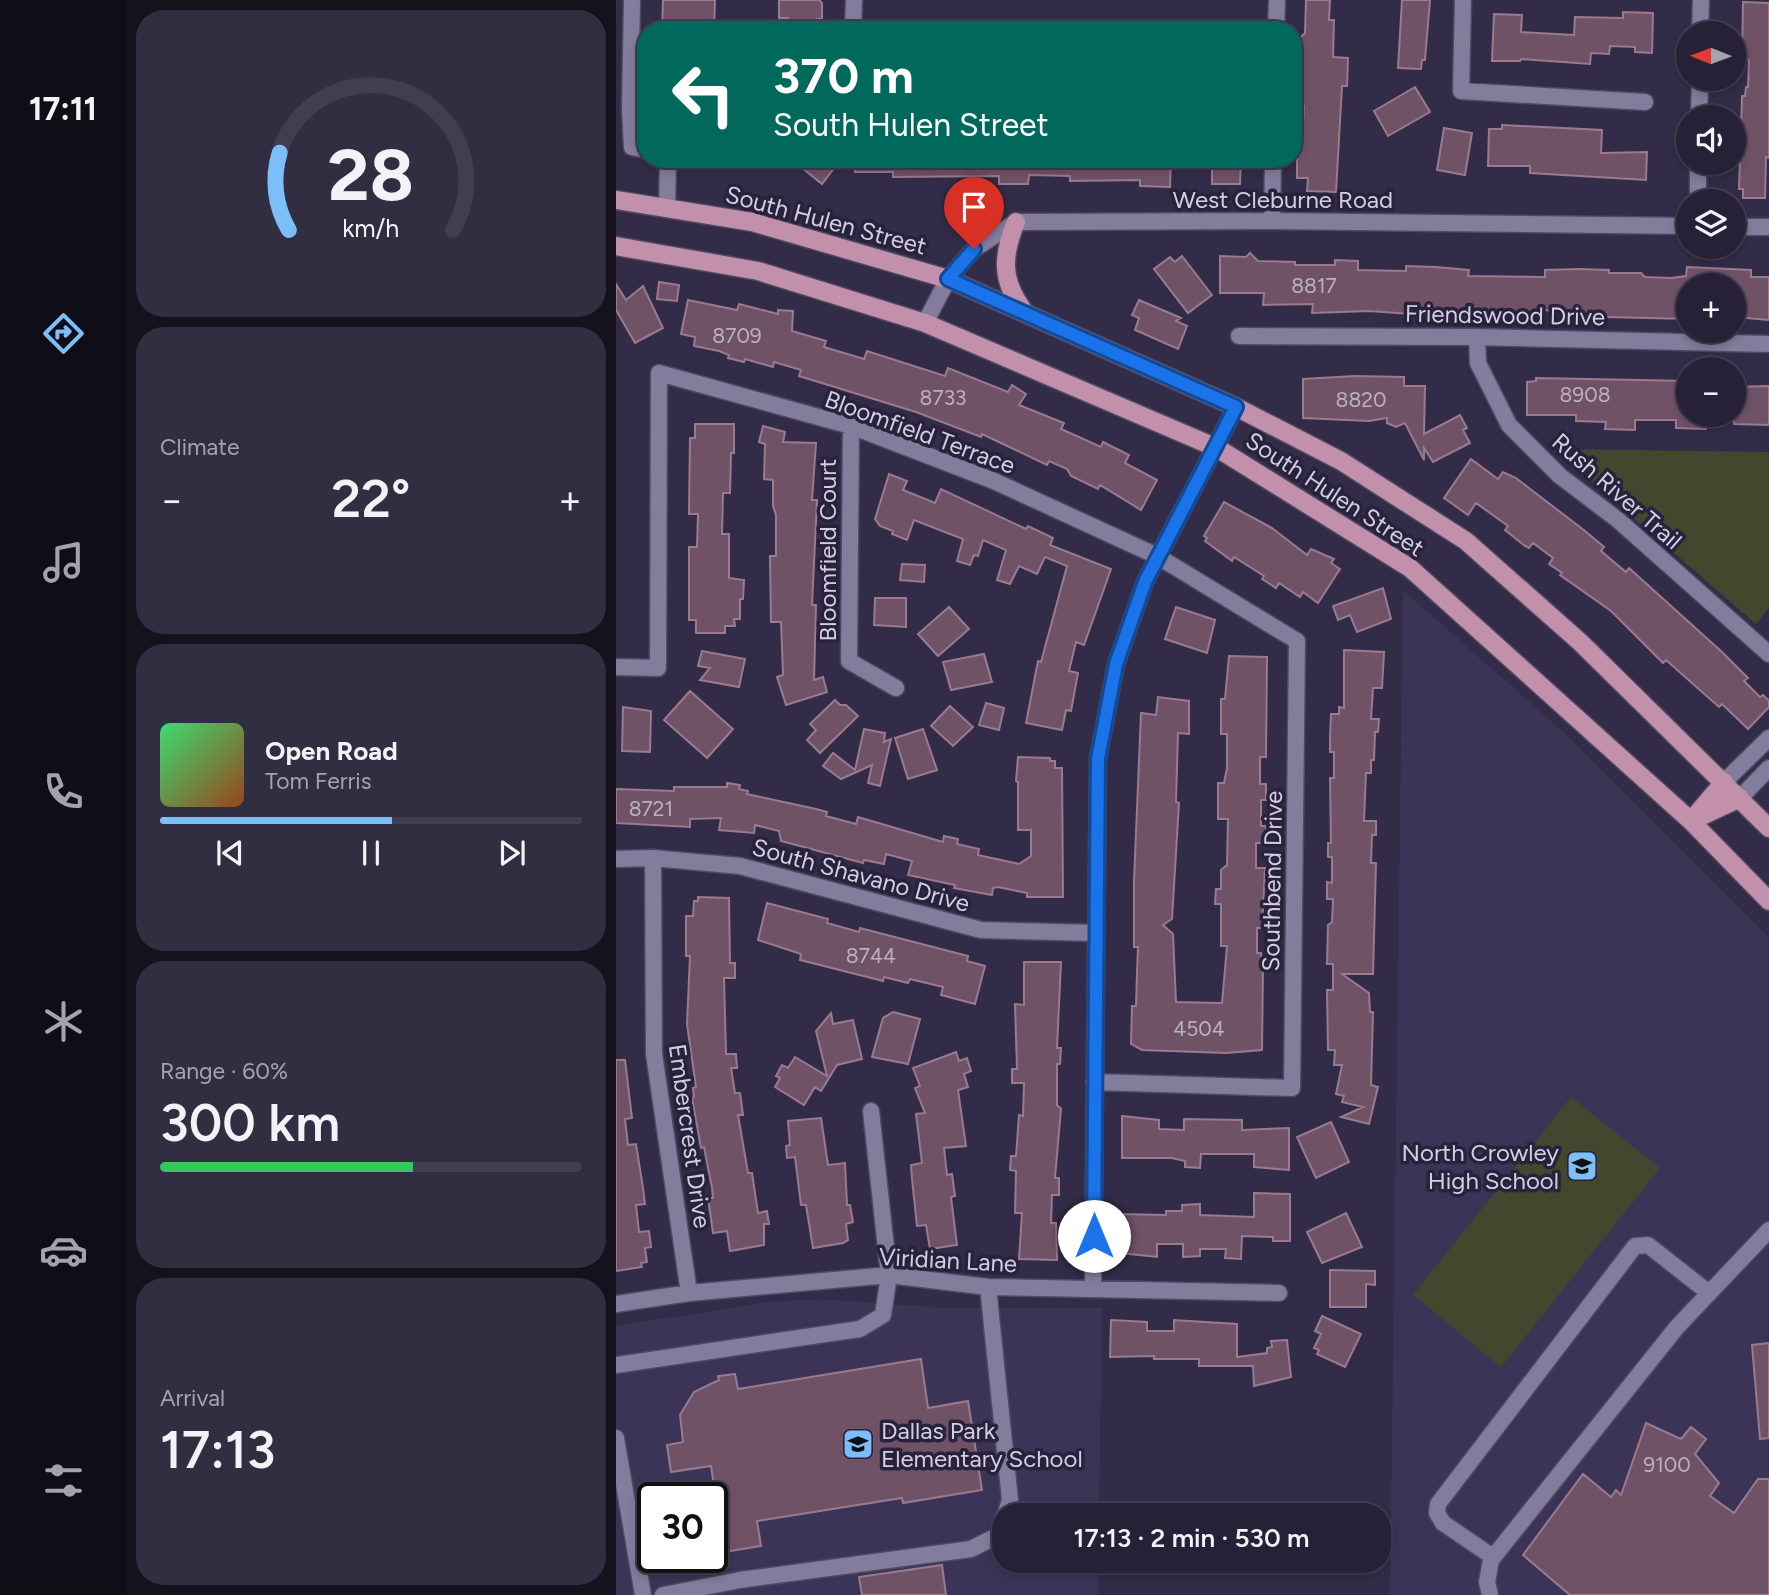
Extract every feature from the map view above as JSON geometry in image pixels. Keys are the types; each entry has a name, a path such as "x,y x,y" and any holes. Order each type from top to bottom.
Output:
{"main road":[{"name":"South Hulen Street","path":"616,200 752,222 948,279 1236,407 1341,461 1466,541 1580,642 1769,828"},
{"path":"1016,222 1005,247 1006,265 1009,292 1026,313"},
{"name":"South Hulen Street","path":"616,246 758,271 925,323 1217,448 1410,568 1691,821 1769,901"},
{"path":"1691,821 1724,782"},
{"path":"1691,821 1740,798"}],"street":[{"path":"632,0 630,109 632,147 637,148"},
{"path":"853,21 854,0"},
{"path":"1276,21 1277,0"},
{"path":"1464,0 1461,91 1645,102"},
{"path":"1700,21 1701,0"},
{"path":"667,208 668,168"},
{"path":"1272,221 1273,168"},
{"name":"West Cleburne Road","path":"1016,222 1272,221 1676,226"},
{"path":"925,323 948,279 974,249 1016,222"},
{"path":"1746,227 1769,228"},
{"name":"Friendswood Drive","path":"1239,336 1477,337 1769,344"},
{"name":"Rush River Trail","path":"1477,337 1478,363 1509,425 1560,476 1618,520 1769,654"},
{"name":"Bloomfield Terrace","path":"616,667 658,668 659,373 851,426 994,481 1157,556"},
{"path":"1093,1288 1098,759 1116,664 1157,556 1217,448 1236,407"},
{"name":"Bloomfield Court","path":"851,426 849,661 896,688"},
{"name":"Southbend Drive","path":"1094,1082 1292,1088 1297,641 1157,556"},
{"path":"1724,782 1769,738"},
{"path":"1740,798 1769,768"},
{"name":"South Shavano Drive","path":"616,859 653,858 740,866 981,930 1096,933"},
{"name":"Embercrest Drive","path":"653,858 654,1054 688,1293"},
{"path":"616,1366 860,1329 883,1315 889,1275 871,1111"},
{"path":"1489,1595 1487,1582 1493,1557 1677,1327 1769,1230"},
{"path":"1493,1557 1443,1523 1437,1513 1438,1504 1635,1246 1648,1245 1709,1293"},
{"name":"Viridian Lane","path":"616,1304 688,1293 889,1275 988,1287 1279,1293"},
{"path":"988,1287 1009,1503"},
{"path":"616,1438 643,1595"},
{"path":"663,1595 740,1580 971,1549 992,1538"}],"shaded area":[{"name":"North Crowley High School","path":"1403,590 1560,729 1769,938 1769,1595 1390,1595"},
{"name":"Dallas Park Elementary School","path":"819,1299 948,1308 1102,1308 1099,1503 992,1503 992,1573 1099,1573 1098,1595 616,1595 616,1326 770,1302"}],"green space":[{"path":"1554,449 1769,452 1769,608 1756,624"},
{"path":"1571,1097 1660,1168 1501,1367 1413,1295"}],"building":[{"path":"663,0 715,0 714,21 662,21"},
{"path":"779,0 819,0 822,3 822,19 817,21 788,21 788,18 779,18"},
{"path":"1306,0 1330,0 1329,20 1334,20 1333,57 1348,58 1347,86 1342,86 1336,192 1307,191 1308,178 1297,178 1297,168 1302,168 1302,36 1305,33"},
{"path":"1402,0 1430,0 1425,60 1422,60 1421,69 1398,68"},
{"path":"1743,2 1769,3 1769,158 1766,157 1765,198 1746,198 1746,189 1739,189 1739,175 1746,175 1746,105 1742,105 1742,96 1745,96 1748,87 1749,60 1746,60 1746,21 1743,21"},
{"path":"1623,12 1653,13 1652,53 1635,52 1635,47 1610,46 1609,54 1591,53 1590,64 1521,59 1492,61 1494,14 1522,15 1521,32 1574,35 1575,17 1623,18"},
{"path":"1415,87 1430,112 1388,136 1374,111"},
{"path":"1502,125 1602,130 1601,153 1647,152 1646,180 1530,173 1530,166 1488,166 1489,129 1502,129"},
{"path":"1444,128 1472,133 1465,175 1437,170"},
{"path":"802,168 834,168 822,184"},
{"path":"855,168 1171,168 1170,187 1140,186 1140,180 1070,181 1070,176 1029,175 1028,184 999,184 999,176 893,177 893,172 855,172"},
{"path":"1212,168 1241,168 1240,184 1212,184"},
{"path":"1250,253 1258,261 1295,262 1295,265 1335,265 1335,260 1358,261 1358,270 1406,271 1406,266 1436,267 1469,270 1468,276 1545,277 1545,270 1580,269 1641,273 1645,277 1676,277 1676,319 1561,316 1561,311 1538,310 1538,316 1467,314 1467,318 1369,311 1312,313 1313,304 1263,305 1264,293 1220,293 1220,256 1246,257"},
{"path":"1182,256 1212,295 1188,313 1154,269 1170,257 1175,262"},
{"path":"1687,267 1751,270 1751,277 1769,277 1769,320 1746,318 1746,273 1686,273"},
{"path":"659,282 679,285 677,301 657,299"},
{"path":"616,284 626,300 643,286 663,328 635,343 616,310"},
{"path":"688,300 737,310 739,304 778,314 778,310 793,311 792,331 826,341 824,347 864,359 867,351 945,376 948,368 1008,392 1012,385 1026,394 1019,405 1064,423 1061,429 1101,447 1103,442 1129,455 1125,463 1157,480 1141,510 1100,485 1098,489 1071,476 1067,469 1049,461 1047,465 982,434 981,437 916,412 799,376 801,370 774,362 773,367 745,359 744,362 728,358 729,355 719,351 694,346 695,337 681,334"},
{"path":"1139,300 1181,318 1176,321 1187,326 1178,349 1135,330 1139,318 1132,315"},
{"path":"1404,377 1404,386 1425,386 1424,434 1460,415 1467,428 1463,430 1470,443 1433,462 1424,448 1424,460 1405,423 1396,427 1387,423 1387,418 1369,421 1303,418 1303,379"},
{"path":"1536,378 1676,381 1676,420 1635,420 1635,430 1605,429 1606,422 1576,421 1576,415 1527,415 1527,382 1536,381"},
{"path":"1769,386 1769,425 1746,424 1746,387"},
{"path":"695,424 734,424 730,493 723,493 722,534 729,534 729,578 744,580 740,619 734,619 735,626 725,626 725,633 696,633 696,620 689,620 689,547 697,547 698,514 689,514 690,438 695,438"},
{"path":"763,426 785,432 783,442 816,443 812,500 817,500 812,605 816,605 814,680 823,677 827,692 786,705 777,677 783,675 781,622 771,622 770,556 776,556 776,515 773,506 773,480 764,479 765,444 759,442"},
{"path":"1706,427 1706,429 1676,428"},
{"path":"1471,459 1498,479 1503,472 1516,478 1585,531 1604,547 1601,551 1626,572 1629,568 1722,652 1748,678 1744,681 1760,697 1763,695 1769,701 1769,707 1748,729 1722,704 1719,707 1666,660 1663,663 1611,611 1560,575 1562,573 1549,564 1553,558 1533,543 1529,548 1525,546 1505,530 1508,526 1476,503 1468,515 1444,498"},
{"path":"889,474 907,481 903,490 935,503 941,489 1026,529 1028,526 1053,538 1050,545 1111,569 1084,645 1076,642 1069,671 1078,673 1071,711 1066,710 1062,730 1026,723 1038,661 1041,662 1067,566 1045,557 1037,574 1019,566 1010,584 997,580 1006,550 983,540 978,556 974,555 970,565 957,561 963,539 914,520 907,540 892,534 893,531 880,526 875,519"},
{"path":"1224,502 1272,528 1307,555 1311,549 1334,559 1331,563 1340,569 1318,603 1303,592 1300,597 1279,583 1276,588 1262,579 1264,576 1234,557 1232,561 1205,541 1207,538 1204,536"},
{"path":"902,564 925,565 924,582 900,580"},
{"path":"1383,588 1391,619 1357,632 1350,615 1338,620 1333,606"},
{"path":"875,598 906,598 906,627 874,625"},
{"path":"949,607 969,629 938,656 918,634"},
{"path":"1176,607 1215,620 1207,653 1165,639"},
{"path":"1344,650 1384,652 1382,688 1373,688 1371,719 1379,719 1371,773 1366,773 1364,821 1376,821 1376,835 1372,835 1371,863 1376,863 1373,974 1342,974 1369,993 1370,1012 1373,1012 1371,1085 1378,1087 1369,1124 1341,1117 1363,1107 1342,1102 1344,1096 1336,1094 1342,1065 1334,1065 1335,1050 1328,1050 1327,990 1333,990 1333,964 1327,964 1328,925 1332,922 1333,899 1327,899 1327,882 1332,883 1332,857 1328,857 1328,843 1331,843 1330,778 1334,778 1334,752 1330,752 1330,738 1331,714 1339,714 1339,707 1344,708"},
{"path":"702,651 745,659 739,687 700,680 710,668 698,666"},
{"path":"984,654 992,682 951,690 943,662"},
{"path":"1229,656 1267,657 1266,757 1260,757 1260,784 1266,784 1266,800 1261,800 1261,826 1266,826 1265,843 1256,843 1256,868 1265,868 1262,928 1257,928 1257,953 1261,953 1263,967 1262,1050 1226,1053 1142,1050 1131,1044 1132,1006 1136,1006 1138,947 1134,947 1134,881 1141,713 1156,715 1158,697 1189,701 1189,734 1178,733 1176,802 1179,803 1172,919 1163,925 1173,934 1176,1002 1222,1003 1227,946 1221,946 1221,904 1215,904 1216,889 1221,889 1221,870 1227,865 1228,819 1218,819 1218,783 1224,783 1227,768 1227,734 1221,734 1221,699 1225,699"},
{"path":"690,691 733,729 707,758 664,720"},
{"path":"835,700 840,705 846,705 858,716 820,753 807,740 816,730 810,724"},
{"path":"986,703 1004,708 999,730 979,725"},
{"path":"950,706 973,727 953,746 931,726"},
{"path":"623,707 651,711 650,752 622,751"},
{"path":"864,729 885,733 884,742 891,739 880,786 868,783 872,765 841,779 823,766 833,753 855,770"},
{"path":"923,729 937,770 908,779 895,738"},
{"path":"1018,757 1050,758 1050,761 1055,761 1055,768 1062,768 1063,897 1027,897 1027,893 998,887 993,888 992,895 954,888 955,885 908,875 912,861 886,854 884,864 864,860 863,863 781,841 779,831 755,825 754,833 719,830 721,818 690,819 690,827 616,823 616,789 674,791 674,787 727,787 727,783 740,785 739,789 748,791 747,794 827,812 826,816 856,824 858,817 943,842 944,836 958,839 957,844 979,849 978,855 1019,864 1031,856 1031,830 1018,830"},
{"path":"698,897 729,898 730,963 735,963 735,978 724,978 726,1054 736,1054 737,1068 731,1068 735,1093 740,1093 743,1115 738,1115 748,1173 752,1173 758,1213 767,1211 769,1224 764,1224 764,1245 730,1251 727,1231 713,1233 708,1198 713,1198 712,1188 692,1098 693,1088 696,1087 687,1024 690,956 686,956 686,916 693,916 694,901 698,901"},
{"path":"767,903 828,919 827,923 859,932 860,928 968,956 967,961 985,966 975,1004 941,995 943,987 910,979 908,983 884,977 883,981 800,960 801,954 758,940"},
{"path":"1024,962 1061,962 1057,1048 1061,1048 1060,1064 1057,1064 1057,1105 1061,1109 1055,1178 1059,1178 1059,1195 1052,1195 1051,1223 1056,1223 1057,1260 1019,1259 1022,1213 1015,1213 1016,1171 1010,1170 1011,1156 1016,1156 1019,1115 1023,1116 1024,1083 1012,1083 1012,1069 1017,1069 1015,1004 1024,1005"},
{"path":"893,1012 920,1019 908,1064 872,1057 883,1018"},
{"path":"831,1013 833,1024 853,1020 862,1059 837,1065 821,1091 815,1087 804,1105 775,1087 780,1078 776,1076 782,1065 788,1068 795,1057 827,1076 816,1031"},
{"path":"956,1052 959,1061 967,1058 971,1071 964,1074 968,1087 958,1090 966,1146 944,1148 947,1175 952,1174 955,1196 951,1197 957,1245 930,1249 926,1225 917,1226 912,1179 911,1165 922,1163 916,1114 925,1113 915,1088 920,1086 913,1068"},
{"path":"616,1060 625,1060 632,1118 625,1119 628,1145 636,1144 643,1188 645,1204 636,1205 639,1232 649,1231 651,1247 645,1248 647,1262 641,1263 642,1267 616,1271"},
{"path":"1122,1116 1159,1120 1159,1129 1184,1130 1184,1119 1242,1120 1242,1130 1289,1128 1289,1170 1254,1167 1254,1154 1201,1154 1200,1168 1185,1167 1185,1161 1172,1158 1122,1158"},
{"path":"821,1118 828,1165 845,1163 847,1205 850,1205 853,1222 846,1224 848,1240 813,1248 806,1205 801,1205 795,1157 787,1158 786,1146 790,1145 788,1121"},
{"path":"1331,1122 1349,1162 1316,1178 1297,1137"},
{"path":"1254,1193 1290,1194 1290,1241 1273,1241 1273,1237 1242,1236 1241,1259 1225,1258 1226,1249 1200,1249 1200,1256 1183,1257 1183,1244 1157,1244 1157,1257 1120,1253 1121,1214 1166,1215 1166,1211 1182,1211 1182,1205 1200,1204 1200,1215 1254,1217"},
{"path":"1346,1213 1362,1247 1322,1263 1307,1232"},
{"path":"1330,1270 1375,1271 1375,1285 1366,1284 1366,1307 1330,1307"},
{"path":"1322,1316 1361,1334 1345,1367 1317,1354 1319,1350 1314,1348 1321,1334 1315,1331"},
{"path":"1111,1320 1147,1322 1147,1331 1174,1331 1174,1320 1237,1324 1237,1357 1267,1353 1267,1348 1272,1347 1271,1341 1287,1340 1291,1377 1254,1386 1253,1366 1199,1366 1199,1359 1154,1359 1154,1356 1110,1357"},
{"path":"1769,1343 1769,1438 1760,1439 1752,1345"},
{"path":"921,1359 928,1408 968,1401 982,1490 903,1503 902,1498 757,1521 761,1546 728,1551 728,1482 713,1482 711,1466 671,1472 667,1445 683,1442 680,1415 694,1392 719,1380 718,1376 735,1374 738,1389"},
{"path":"1646,1423 1681,1439 1691,1427 1706,1439 1695,1454 1719,1483 1710,1496 1734,1513 1758,1479 1769,1479 1769,1595 1570,1595 1523,1555 1583,1474 1611,1497 1616,1490 1621,1495"},
{"path":"942,1565 946,1595 862,1595 859,1577"}],"place":[{"name":"North Crowley High School","path":"1582,1166"},
{"name":"Dallas Park Elementary School","path":"858,1444"}],"route":[{"path":"974,249 948,279 1236,407 1145,582 1116,664 1098,759 1094,1236"}]}
